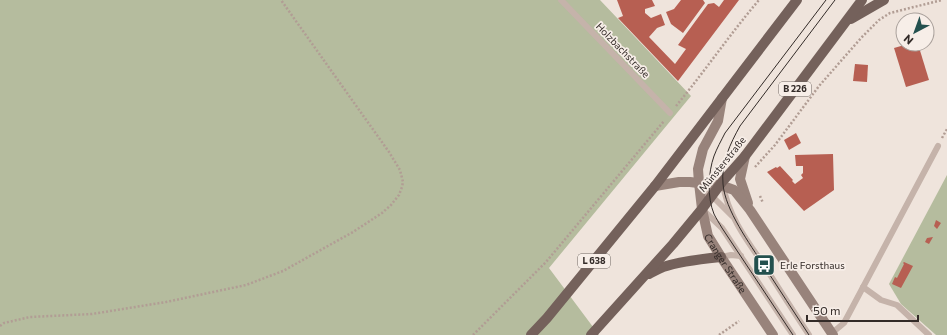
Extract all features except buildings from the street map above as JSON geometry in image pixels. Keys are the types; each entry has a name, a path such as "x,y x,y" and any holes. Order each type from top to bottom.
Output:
{"main road":[{"path":"722,98 797,0"},
{"name":"Münsterstraße","path":"591,335 673,244 722,185 862,0"},
{"path":"846,22 884,0"},
{"name":"Cranger Straße","path":"722,98 718,121 703,149 700,159 696,185 708,236 773,335"},
{"name":"L 638","path":"531,335 547,318 655,186 722,98"},
{"name":"B 226","path":"745,156 740,179 750,210 832,334"},
{"path":"655,186 679,182 696,185 722,185 734,190 750,210"},
{"path":"643,277 663,267 696,260 722,257"}],"lane":[{"name":"Holzbachstraße","path":"561,0 670,113"},
{"path":"832,334 844,323 938,146"},
{"path":"696,185 712,196 735,219"},
{"path":"722,185 726,199 735,219 748,242 809,335"},
{"path":"702,209 722,228 793,335"},
{"path":"722,257 731,255 741,256"},
{"path":"864,287 881,300 897,305 929,335"}],"path":[{"path":"0,326 4,323 30,317 92,314 166,302 246,285 283,271 353,232 391,206 399,195 402,187 402,176 398,166 281,0"},
{"path":"473,335 546,262 698,80 730,36 760,0"},
{"path":"756,167 775,145 819,86 879,20 890,13 942,0"},
{"path":"719,335 739,321"}],"green space":[{"path":"0,0 600,0 691,96 549,268 599,335 0,335"},
{"path":"947,175 947,335 936,335 901,304 889,284"}],"tram line":[{"path":"793,335 715,216 709,193 710,170 714,156 725,133 826,0"},
{"path":"809,335 752,248 733,216 725,194 723,169 727,154 740,126 835,0"}],"place":[{"name":"Erle Forsthaus","path":"764,265"}]}
